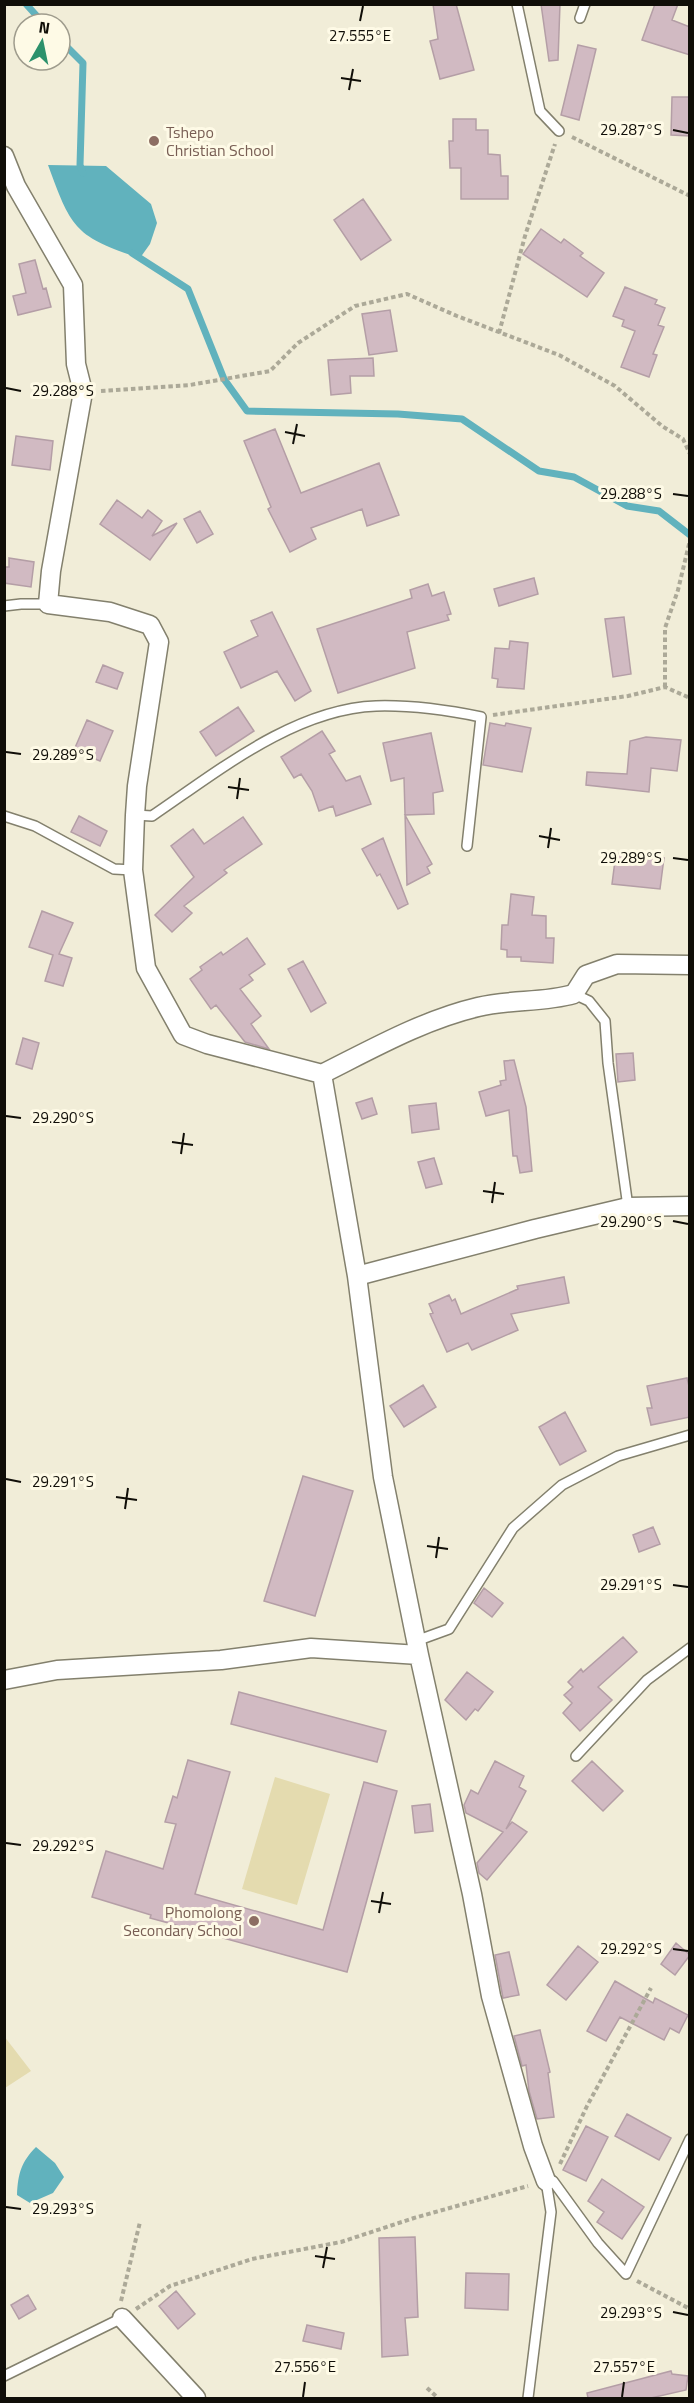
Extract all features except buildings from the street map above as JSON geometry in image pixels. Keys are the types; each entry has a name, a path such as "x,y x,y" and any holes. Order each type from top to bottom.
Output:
{"street":[{"path":"4,156 16,186 73,285 76,364 82,392 51,571 48,604 110,612 150,625 159,642 137,786 133,870 146,968 183,1035 207,1044 322,1074 400,1034 479,1006 558,999 574,994 586,975 616,964 690,965"},
{"path":"322,1074 357,1276 383,1477 418,1648 472,1894 491,1996 533,2146 549,2181"},
{"path":"357,1276 628,1207 690,1206"},
{"path":"4,1680 57,1670 221,1660 311,1648 418,1648"},
{"path":"122,2318 196,2398"}],"lane":[{"path":"517,4 540,111 559,131"},
{"path":"580,18 585,4"},
{"path":"4,606 48,604"},
{"path":"135,815 152,816 242,754 296,726 341,711 376,706 452,711 481,717 466,846"},
{"path":"4,816 34,826 114,869 133,870"},
{"path":"574,994 589,1001 605,1021 608,1063 628,1207"},
{"path":"418,1648 449,1629 513,1528 562,1485 618,1456 690,1435"},
{"path":"576,1756 647,1680 690,1648"},
{"path":"549,2181 626,2274 690,2139"},
{"path":"528,2398 551,2212 549,2181"},
{"path":"4,2376 122,2318"}],"path":[{"path":"499,333 525,236 559,131 690,196"},
{"path":"82,392 190,385 270,372 298,343 355,306 407,294 559,356 615,386 662,426 683,439 690,454"},
{"path":"683,439 690,434"},
{"path":"665,687 666,628 690,540"},
{"path":"481,717 628,696 665,687 690,698"},
{"path":"122,2318 170,2286 252,2259 341,2242 414,2217 549,2181 651,1988"},
{"path":"122,2318 121,2297 140,2222"},
{"path":"626,2274 690,2309"},
{"path":"427,2388 438,2398"}],"shaded area":[{"path":"275,1777 330,1794 297,1905 242,1889"},
{"path":"4,2036 31,2071 5,2088 4,2088"}],"water":[{"path":"48,165 106,166 151,204 157,223 150,244 140,258 101,243 78,227 63,203"},
{"path":"36,2147 55,2163 64,2177 53,2193 30,2203 17,2195 17,2188 24,2163"}],"waterway":[{"path":"26,4 33,12"},
{"path":"72,52 83,63 80,165 83,173"},
{"path":"132,253 188,289 224,379 247,411 398,414 462,419 539,471 574,477 627,506 659,511 690,535"}],"place":[{"name":"Tshepo Christian School","path":"154,141"},
{"name":"Phomolong Secondary School","path":"254,1921"}]}
